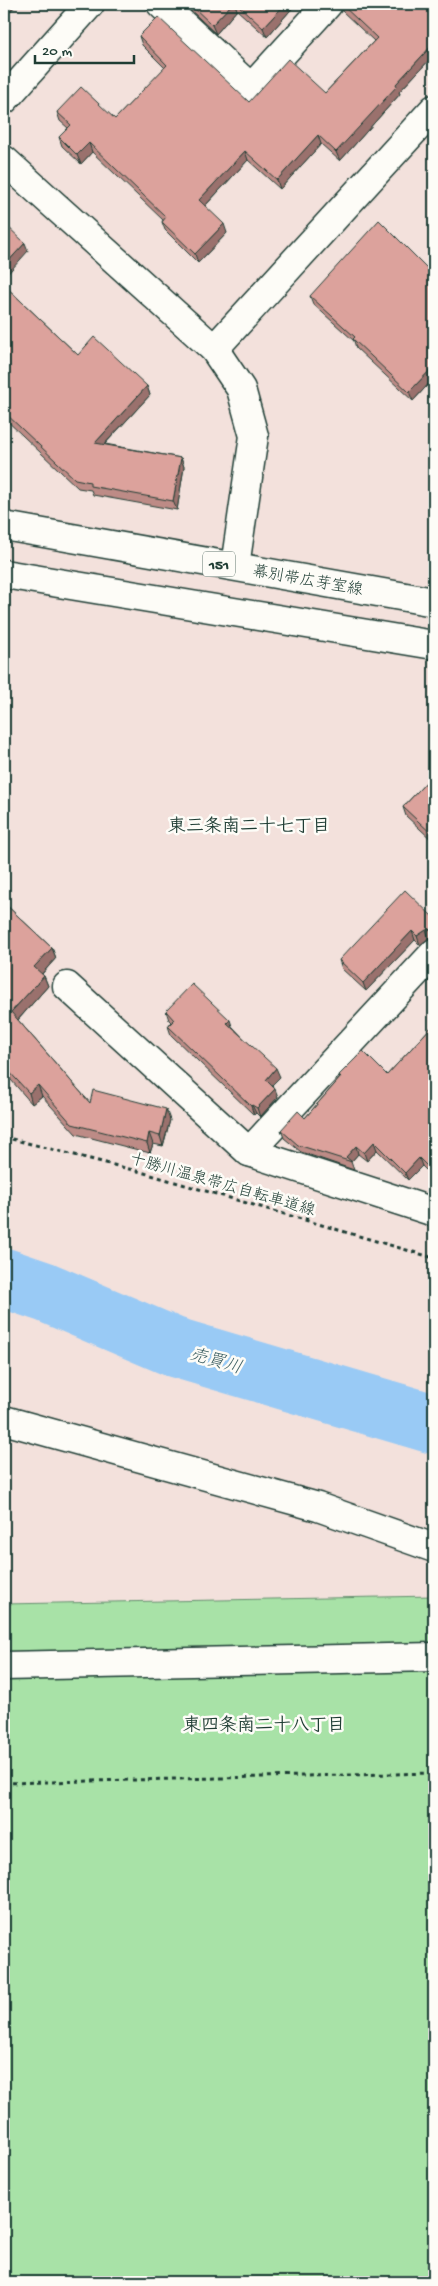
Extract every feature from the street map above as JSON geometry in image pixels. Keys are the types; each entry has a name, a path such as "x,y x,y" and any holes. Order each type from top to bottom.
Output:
{"street":[{"path":"4,100 90,4"},
{"path":"161,4 251,88 328,4"},
{"path":"214,350 434,109"},
{"path":"4,160 214,350 241,389 254,436 236,566"},
{"name":"幕別帯広芽室線","path":"4,526 434,602"},
{"path":"4,574 434,645"},
{"path":"249,1152 434,953"},
{"path":"67,986 249,1152 434,1212"},
{"path":"4,1420 318,1507 434,1548"},
{"path":"4,1666 434,1657"}],"path":[{"name":"十勝川温泉帯広自転車道線","path":"4,1137 141,1172 434,1258"},
{"path":"4,1783 434,1773"}],"green space":[{"path":"434,1596 434,2282 4,2282 4,1604"}],"building":[{"path":"190,4 232,4 212,25"},
{"path":"237,4 285,4 263,28"},
{"path":"341,4 434,4 434,43 336,152 318,135 277,180 245,151 199,200 224,224 195,254 162,222 166,217 89,143 77,155 59,137 71,125 57,112 81,87 115,119 167,65 139,36 158,17 249,102 288,59 325,93 377,38"},
{"path":"379,220 434,275 434,366 409,392 353,339 355,337 310,296"},
{"path":"4,223 25,243 4,266"},
{"path":"4,285 78,355 94,337 147,386 95,443 181,458 173,501 90,486 90,482 75,479 4,412"},
{"path":"434,774 434,836 403,807"},
{"path":"405,890 434,918 434,929 426,930 417,936 412,931 363,983 339,960"},
{"path":"4,903 52,948 34,967 44,976 11,1012 90,1103 93,1090 166,1109 160,1136 149,1133 147,1143 72,1124 38,1085 29,1093 4,1066"},
{"path":"192,984 230,1020 227,1023 276,1068 266,1080 275,1089 257,1108 251,1106 168,1026 174,1020 166,1011"},
{"path":"434,1024 434,1173 419,1158 405,1173 374,1142 364,1153 356,1146 346,1157 352,1162 298,1145 281,1130 298,1111 305,1118 341,1077 339,1075 363,1051 387,1075"}],"waterway":[{"name":"売買川","path":"4,1278 45,1292 174,1347 434,1424"}],"district":[{"name":"東三条南二十七丁目","path":"249,825"},
{"name":"東四条南二十八丁目","path":"264,1724"}]}
